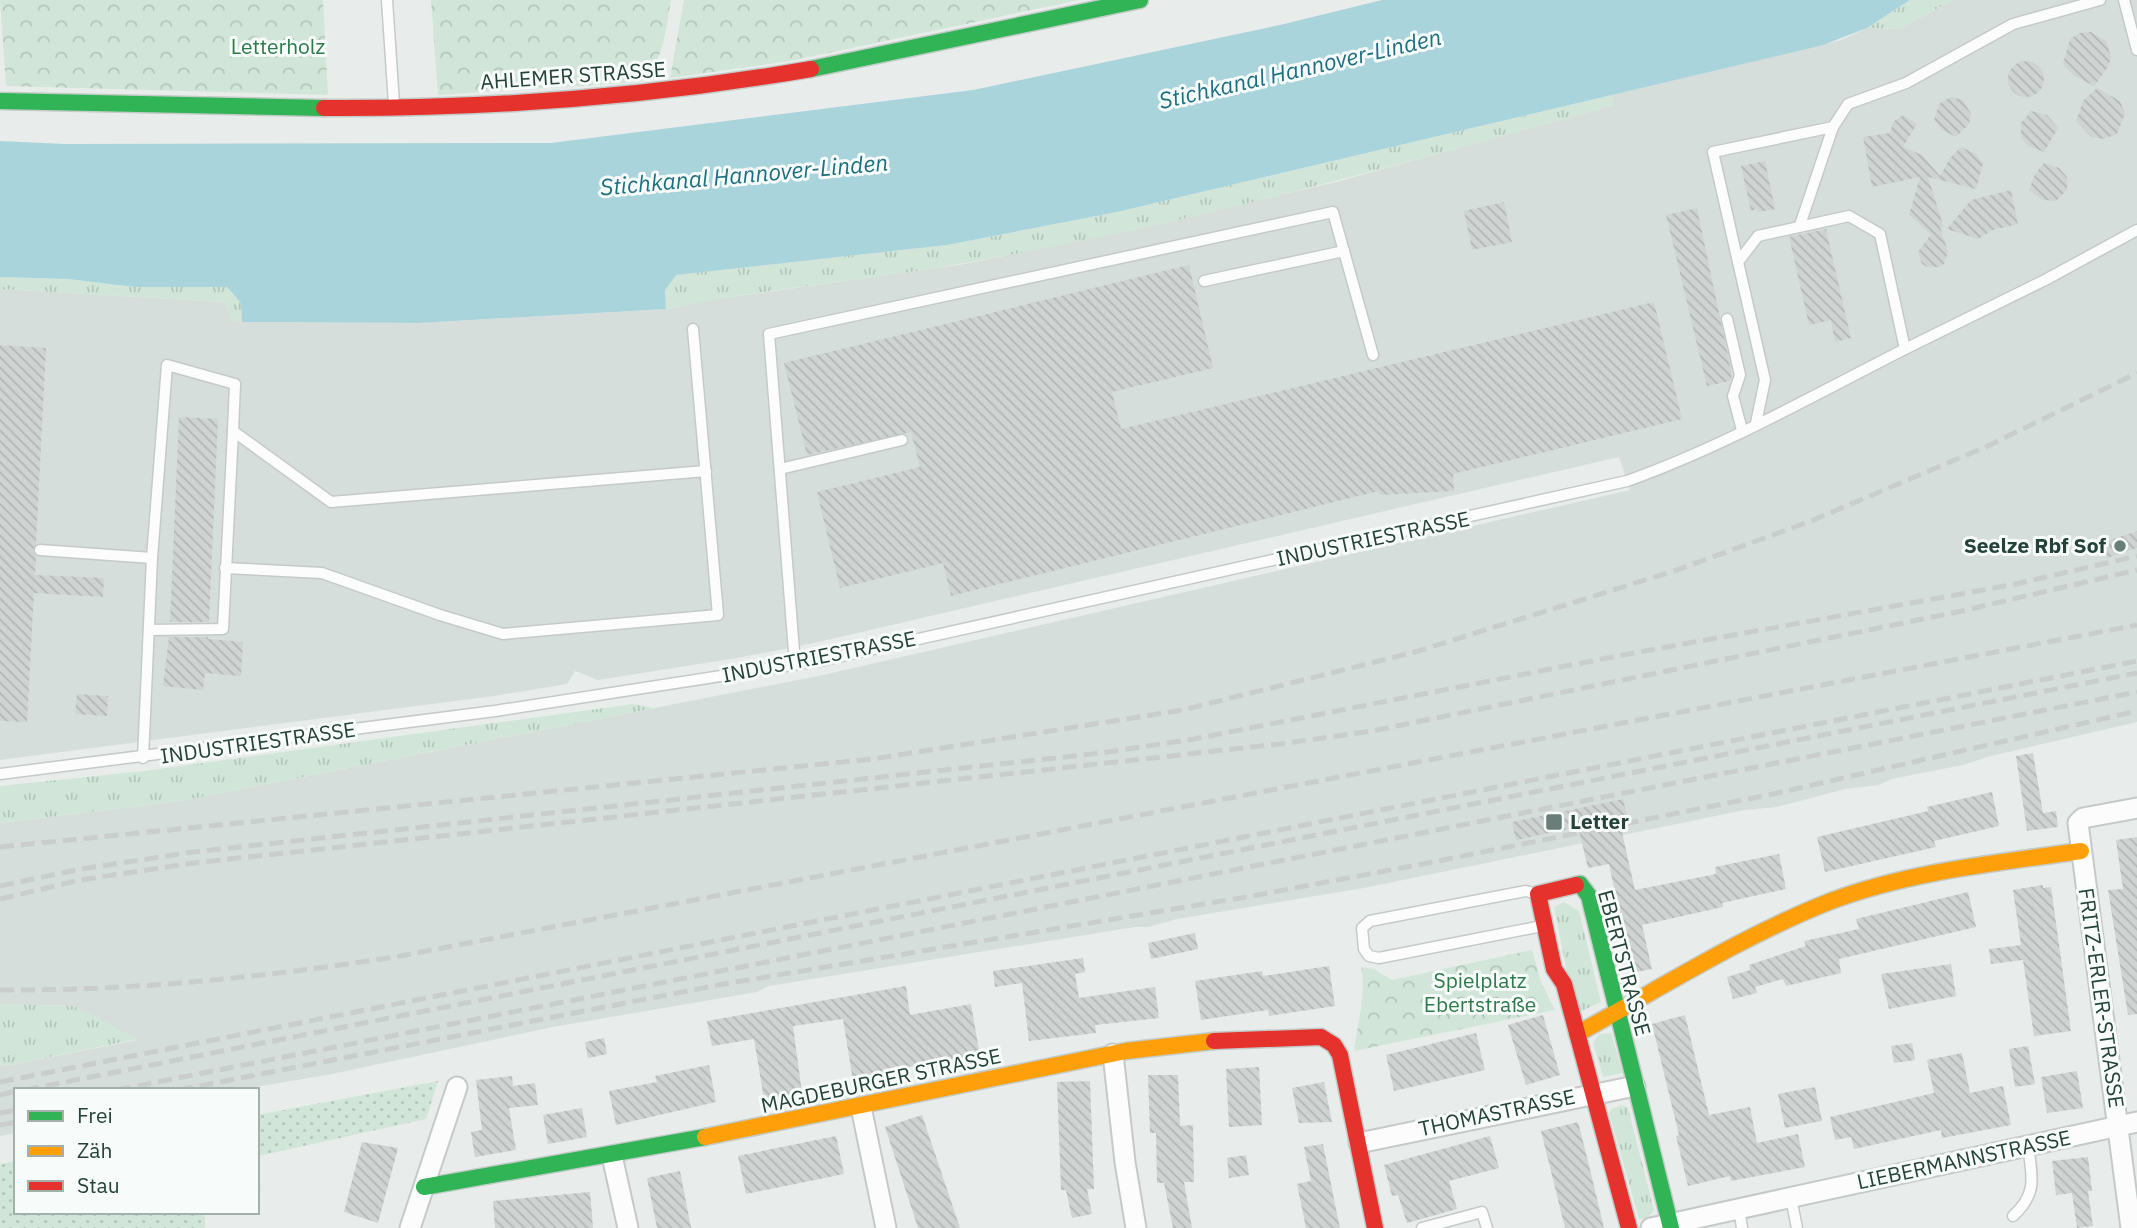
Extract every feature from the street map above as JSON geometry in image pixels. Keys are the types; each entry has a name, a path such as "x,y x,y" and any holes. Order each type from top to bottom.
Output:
{"street":[{"name":"AHLEMER STRASSE","path":"0,102 394,108 533,102 661,91 796,74 1140,0"},
{"name":"FRITZ-ERLER-STRASSE","path":"2131,1228 2127,1124 2078,823 2084,818 2137,808"},
{"path":"1577,1034 1747,940 1809,911 1871,888 1934,872 2081,851"},
{"name":"EBERTSTRASSE","path":"1538,894 1580,884 1589,896 1635,1086 1664,1226"},
{"path":"1538,894 1554,969 1564,984 1629,1228"},
{"name":"MAGDEBURGER STRASSE","path":"424,1187 612,1156 1113,1055 1193,1042 1321,1037 1334,1045 1340,1055 1359,1143"},
{"path":"1113,1055 1125,1162 1136,1228"},
{"name":"THOMASTRASSE","path":"1359,1143 1635,1086"},
{"path":"410,1228 457,1087"},
{"path":"861,1107 886,1228"},
{"name":"LIEBERMANNSTRASSE","path":"1664,1226 2127,1124"},
{"path":"1359,1143 1375,1228"},
{"path":"612,1156 628,1228"}],"lane":[{"path":"387,0 394,108"},
{"path":"1800,225 1833,127 1848,104 1906,83 2013,24 2100,0"},
{"path":"2124,0 2137,50"},
{"path":"1756,423 1765,380 1713,152 1833,127"},
{"path":"795,664 769,334 1333,212 1373,355"},
{"path":"1738,261 1758,236 1849,216 1880,234 1905,349"},
{"name":"INDUSTRIESTRASSE","path":"0,774 143,758 495,711 795,664 1627,481 1661,469 1742,430 2045,280 2137,230"},
{"path":"1204,281 1344,251"},
{"path":"1727,319 1740,375 1733,396 1742,430"},
{"path":"225,568 322,573 440,615 503,634 718,615 693,329"},
{"path":"143,758 152,558 167,365 235,384 223,629 149,629"},
{"path":"233,431 331,502 706,471"},
{"path":"780,470 902,440"},
{"path":"40,550 152,558"},
{"path":"1538,894 1526,891 1370,921 1362,928 1364,949 1369,956 1379,958 1545,926"},
{"path":"2013,1216 2027,1203 2033,1183 2028,1146"},
{"path":"1790,1198 1797,1228"},
{"path":"1739,1208 1742,1228"},
{"path":"1422,1228 1482,1212 1487,1228"}],"shaded area":[{"path":"1953,0 2137,0 2137,722 1777,807 1745,810 1364,888 1177,919 1149,927 1135,927 769,986 757,992 553,1027 327,1075 249,1088 14,1088 14,1133 0,1136 0,1067 137,1040 74,1006 0,1004 0,823 180,801 823,675 1630,490 1619,457 814,643 737,658 598,680 575,671 567,684 494,696 0,760 0,289 224,302 233,322 418,323 666,309 711,300 964,264 1133,230 1336,182 1614,105 1612,95 1841,40 1867,28 1899,29"}],"green space":[{"name":"Letterholz","path":"0,0 323,0 328,95 6,86"},
{"path":"431,0 671,0 659,55 655,65 640,82 438,95"},
{"path":"684,0 1079,0 790,61 670,78"},
{"path":"1910,0 1953,0 1899,29 1867,28"},
{"path":"1612,95 1614,105 1373,171 1129,231 965,263 741,295 666,309 665,290 675,275 947,245 1117,212"},
{"path":"0,277 68,279 135,287 227,287 241,303 242,322 232,322 224,302 0,289"},
{"path":"633,704 654,708 180,801 0,823 0,786 144,771"},
{"path":"1564,902 1579,911 1601,1002 1575,1014 1554,907"},
{"name":"Spielplatz Ebertstraße","path":"1532,950 1541,982 1555,1010 1354,1051 1362,998 1361,967 1374,969 1392,980"},
{"path":"0,1004 74,1006 138,1039 0,1067"},
{"path":"1611,1033 1623,1073 1603,1077 1593,1043 1599,1034"},
{"path":"438,1081 426,1119 259,1156 259,1115"},
{"path":"1622,1105 1628,1108 1654,1210 1646,1220 1639,1219 1609,1113 1611,1109"},
{"path":"14,1161 14,1214 205,1214 205,1228 0,1228 0,1164"}],"water":[{"name":"Stichkanal Hannover-Linden","path":"1382,0 1910,0 1867,28 1823,45 1117,212 947,245 676,275 665,290 666,309 418,323 242,322 241,303 227,287 135,287 68,279 0,277 0,141 65,144 551,143 973,90 1280,25"}],"building":[{"path":"2091,32 2106,41 2111,57 2108,67 2094,86 2073,75 2063,64 2070,39 2080,33"},
{"path":"2026,61 2039,66 2044,79 2039,92 2026,97 2013,92 2008,79 2013,66"},
{"path":"2097,88 2120,101 2125,114 2117,134 2104,139 2091,137 2076,121 2083,101"},
{"path":"1951,97 1963,100 1971,114 1969,124 1956,137 1942,130 1934,120 1939,104"},
{"path":"2031,111 2047,115 2058,128 2044,152 2028,146 2021,137 2021,123"},
{"path":"1903,115 1917,124 1903,147 1922,155 1940,176 1950,158 1961,147 1976,154 1983,164 1976,189 1928,177 1944,228 1940,226 1948,252 1944,264 1939,267 1922,264 1918,252 1931,234 1909,215 1920,177 1872,187 1863,137 1890,133 1893,122"},
{"path":"1765,161 1775,209 1751,211 1741,166"},
{"path":"2044,163 2059,168 2067,177 2067,190 2056,201 2043,200 2029,190 2035,174"},
{"path":"2011,190 2018,224 1993,230 1978,239 1947,229 1971,200"},
{"path":"1504,202 1512,242 1472,250 1464,211"},
{"path":"1697,208 1732,375 1730,381 1707,386 1666,215"},
{"path":"1826,229 1851,338 1835,342 1831,320 1809,325 1789,237"},
{"path":"1189,265 1213,368 1112,392 1121,429 1654,302 1682,419 1453,474 1454,491 1380,495 1379,491 951,596 943,563 840,588 817,492 920,467 911,432 807,455 784,363"},
{"path":"0,345 46,348 36,544 33,550 36,556 35,575 104,578 103,597 34,593 27,722 0,721"},
{"path":"179,417 218,419 209,622 170,622"},
{"name":"Seelze Rbf Sof","path":"2137,531 2137,548 2107,558 2102,543"},
{"path":"169,637 208,637 243,642 241,676 205,673 203,690 163,686"},
{"path":"77,694 108,696 107,716 75,714"},
{"path":"2033,753 2043,813 2056,811 2058,827 2027,831 2016,756"},
{"path":"1992,792 1999,826 1934,841 1936,847 1825,872 1817,837 1928,811 1927,807"},
{"path":"1623,799 1627,817 1619,819 1635,890 1716,874 1715,867 1779,854 1786,889 1722,903 1723,907 1642,925 1652,969 1632,973 1609,864 1588,868 1578,827 1516,840 1512,822"},
{"path":"2137,837 2137,1014 2128,1015 2108,890 2123,889 2116,840"},
{"path":"2043,885 2043,888 2051,887 2071,1031 2034,1036 2023,960 1991,964 1989,949 2021,945 2013,890"},
{"path":"1968,892 1976,927 1839,959 1841,973 1786,986 1783,979 1755,987 1757,993 1733,999 1727,977 1750,970 1749,965 1806,946 1804,941 1859,929 1856,919"},
{"path":"1195,933 1198,949 1151,959 1148,943"},
{"path":"1083,958 1085,972 1075,974 1079,998 1155,987 1159,1018 1095,1025 1096,1033 1029,1041 1022,983 995,987 993,971"},
{"path":"1951,964 1956,996 1889,1009 1881,974"},
{"path":"1329,966 1335,1006 1269,1016 1268,1010 1201,1020 1195,981 1262,971 1263,976"},
{"path":"906,986 910,1015 971,1004 980,1056 889,1070 890,1075 853,1081 843,1019 793,1026 802,1093 764,1099 754,1039 712,1046 707,1021"},
{"path":"1543,1015 1560,1075 1526,1085 1508,1025"},
{"path":"1685,1015 1709,1115 1750,1107 1757,1143 1798,1134 1805,1167 1731,1181 1730,1176 1688,1186 1676,1136 1679,1135 1652,1024"},
{"path":"1476,1033 1485,1070 1394,1091 1386,1055"},
{"path":"604,1038 607,1054 588,1058 585,1042"},
{"path":"1912,1043 1915,1060 1894,1063 1891,1046"},
{"path":"2028,1046 2035,1084 2015,1087 2009,1049"},
{"path":"1962,1053 1970,1093 2003,1086 2011,1125 1942,1138 1941,1130 1854,1149 1851,1137 1835,1140 1830,1117 1934,1093 1927,1060"},
{"path":"709,1065 716,1102 616,1125 609,1091 657,1082 655,1076"},
{"path":"1259,1067 1262,1125 1229,1127 1226,1069"},
{"path":"2077,1071 2083,1108 2047,1113 2041,1077"},
{"path":"1148,1075 1178,1075 1180,1126 1193,1125 1194,1182 1184,1182 1192,1228 1173,1228 1164,1183 1157,1183 1156,1133 1150,1133"},
{"path":"512,1076 513,1086 535,1083 538,1105 509,1108 516,1150 475,1157 471,1132 482,1130 476,1080"},
{"path":"1090,1081 1094,1189 1087,1189 1092,1214 1072,1218 1066,1190 1061,1190 1057,1082"},
{"path":"1324,1082 1332,1122 1299,1123 1292,1088"},
{"path":"1815,1087 1822,1121 1785,1128 1778,1094"},
{"path":"582,1108 587,1137 548,1144 543,1115"},
{"path":"922,1115 960,1228 918,1228 885,1127"},
{"path":"1578,1122 1604,1228 1565,1228 1541,1131"},
{"path":"836,1136 844,1174 746,1194 738,1156"},
{"path":"1490,1136 1499,1168 1449,1181 1457,1209 1407,1223 1398,1195 1392,1196 1384,1165"},
{"path":"362,1142 398,1148 378,1223 344,1212"},
{"path":"1323,1144 1340,1228 1306,1228 1297,1184 1311,1181 1304,1147"},
{"path":"1246,1155 1249,1175 1229,1178 1227,1158"},
{"path":"2088,1157 2092,1191 2088,1191 2093,1226 2077,1228 2072,1193 2056,1195 2052,1161"},
{"path":"680,1171 691,1228 657,1228 647,1178"},
{"path":"590,1192 593,1228 495,1228 493,1201"}],"railway":[{"path":"0,847 873,759 1183,710 1415,652 1677,570 1811,521 1990,445 2137,373"},
{"path":"0,886 81,869 193,852 1101,753 1194,739 1612,657 2016,584 2137,556"},
{"path":"0,899 80,880 194,863 1280,744 1372,731 1962,611 2137,570"},
{"path":"0,990 99,988 198,981 395,957 2137,625"},
{"path":"0,1082 2137,661"},
{"path":"35,1088 2137,673"},
{"path":"127,1088 2137,692"},
{"path":"189,1088 718,985 1252,896 1433,862 1773,794 2137,711"},
{"path":"0,1095 14,1092"},
{"path":"0,1113 14,1110"},
{"path":"0,1125 14,1122"}],"traffic: fast":[{"path":"811,69 1140,0"},
{"path":"0,101 324,108"},
{"path":"1576,885 1580,884 1589,896 1671,1228"},
{"path":"424,1187 705,1137"}],"traffic: slow":[{"path":"1577,1034 1734,946 1831,901 1923,875 2081,851"},
{"path":"705,1137 1126,1051 1214,1041"}],"traffic: jam":[{"path":"324,108 446,106 568,99 690,87 811,69"},
{"path":"1576,885 1538,894 1554,969 1564,984 1629,1228"},
{"path":"1214,1041 1321,1037 1334,1045 1340,1055 1375,1228"}],"place":[{"name":"Seelze Rbf Sof","path":"2120,546"},
{"name":"Letter","path":"1554,822"}]}
